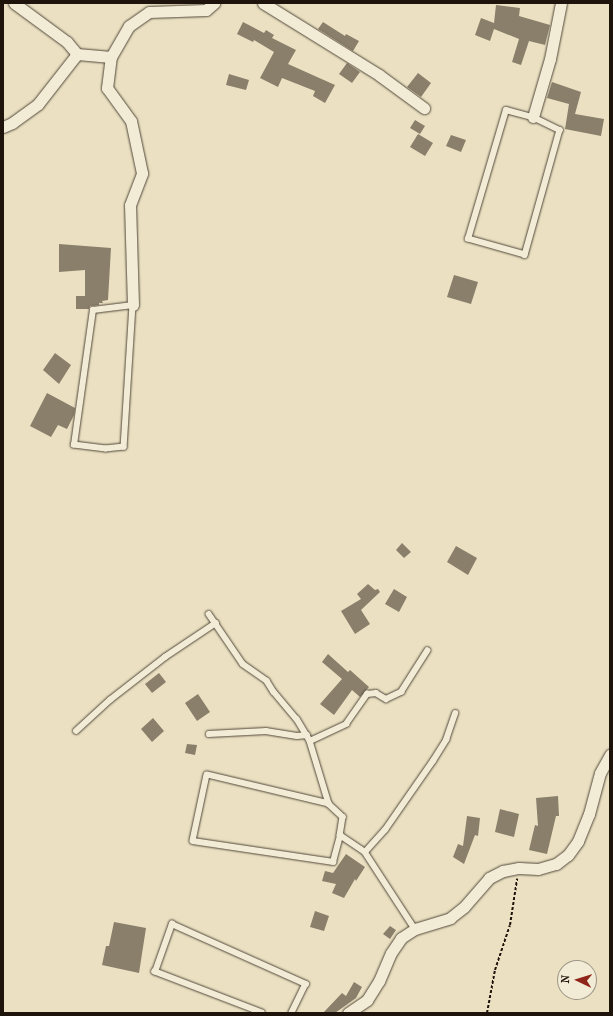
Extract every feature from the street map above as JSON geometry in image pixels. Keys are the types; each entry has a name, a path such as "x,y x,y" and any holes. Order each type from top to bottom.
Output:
{"street":[{"path":"14,3 67,42 77,54 111,57"},
{"path":"133,305 130,205 142,172 132,121 107,88 111,57 129,26 149,12 206,10 214,3"},
{"path":"263,3 379,76 424,108"},
{"path":"532,117 550,59 561,3"},
{"path":"3,127 12,123 38,104 77,54"},
{"path":"348,1013 367,1000 379,981 401,938 415,929 450,918 464,906 489,878 503,871 519,868 538,869 556,864 568,855 578,842 589,814 600,774 610,755"}],"lane":[{"path":"506,110 532,117 560,130 525,255 468,239 506,110"},
{"path":"133,305 124,447 106,449 74,445 93,310 133,305"},
{"path":"210,614 243,664 267,681 307,734 328,804"},
{"path":"76,731 110,700 165,657 216,623"},
{"path":"310,741 346,724 367,694 376,693 386,699 401,692 427,651"},
{"path":"365,852 385,830 433,761 446,740 455,714"},
{"path":"209,734 266,731 297,736 307,734"},
{"path":"207,775 328,804 343,817 340,835 333,862 193,840 207,775"},
{"path":"340,835 365,852 415,929"},
{"path":"262,1013 156,972 172,924 306,984 292,1013"}],"path":[{"path":"487,1013 495,970 510,925 519,868"}],"building":[{"path":"496,5 520,8 519,16 550,25 545,45 529,41 521,65 512,62 519,39 494,29 490,41 475,35 481,18 494,23"},
{"path":"243,22 264,33 266,30 274,35 272,38 296,50 288,64 335,85 325,103 313,96 315,91 282,78 278,87 260,78 274,52 254,40 253,42 237,34"},
{"path":"323,22 345,36 346,34 359,41 353,51 318,29"},
{"path":"347,63 360,72 352,83 339,74"},
{"path":"418,73 431,83 421,97 407,87"},
{"path":"229,74 249,80 246,90 226,85"},
{"path":"552,82 581,92 575,114 604,119 601,136 565,129 569,104 547,98"},
{"path":"415,120 425,126 420,134 410,128"},
{"path":"418,134 433,143 425,156 410,147"},
{"path":"451,135 466,140 461,152 446,146"},
{"path":"59,244 111,248 108,300 102,301 103,303 99,303 99,305 90,306 89,309 76,309 76,296 85,296 85,270 59,272"},
{"path":"454,275 478,282 471,304 447,297"},
{"path":"55,353 71,365 59,384 43,370"},
{"path":"47,393 75,408 74,415 67,429 58,425 51,437 30,426"},
{"path":"402,543 411,552 404,558 396,550"},
{"path":"456,546 477,558 468,575 447,562"},
{"path":"368,584 375,590 378,589 380,592 361,610 370,624 355,634 341,611 361,599 357,594"},
{"path":"394,589 407,597 399,612 385,604"},
{"path":"328,654 348,672 350,670 369,687 360,697 352,690 334,715 320,704 342,679 322,662"},
{"path":"159,673 166,682 152,693 145,684"},
{"path":"198,694 210,712 197,721 185,703"},
{"path":"153,718 164,731 152,742 141,729"},
{"path":"187,744 197,745 195,755 185,753"},
{"path":"558,796 559,816 556,816 547,854 529,850 535,825 538,826 536,798"},
{"path":"500,809 519,814 514,837 495,832"},
{"path":"467,816 480,818 478,836 475,835 464,864 453,857 458,844 463,846"},
{"path":"346,854 365,867 356,881 355,879 344,898 332,893 336,884 322,881 325,871 333,873"},
{"path":"315,911 329,916 324,931 310,927"},
{"path":"114,922 146,928 139,973 102,965 106,946 109,946"},
{"path":"390,926 396,930 390,939 383,934"},
{"path":"354,982 362,987 356,998 335,1013 323,1013 342,993 346,996"}]}
